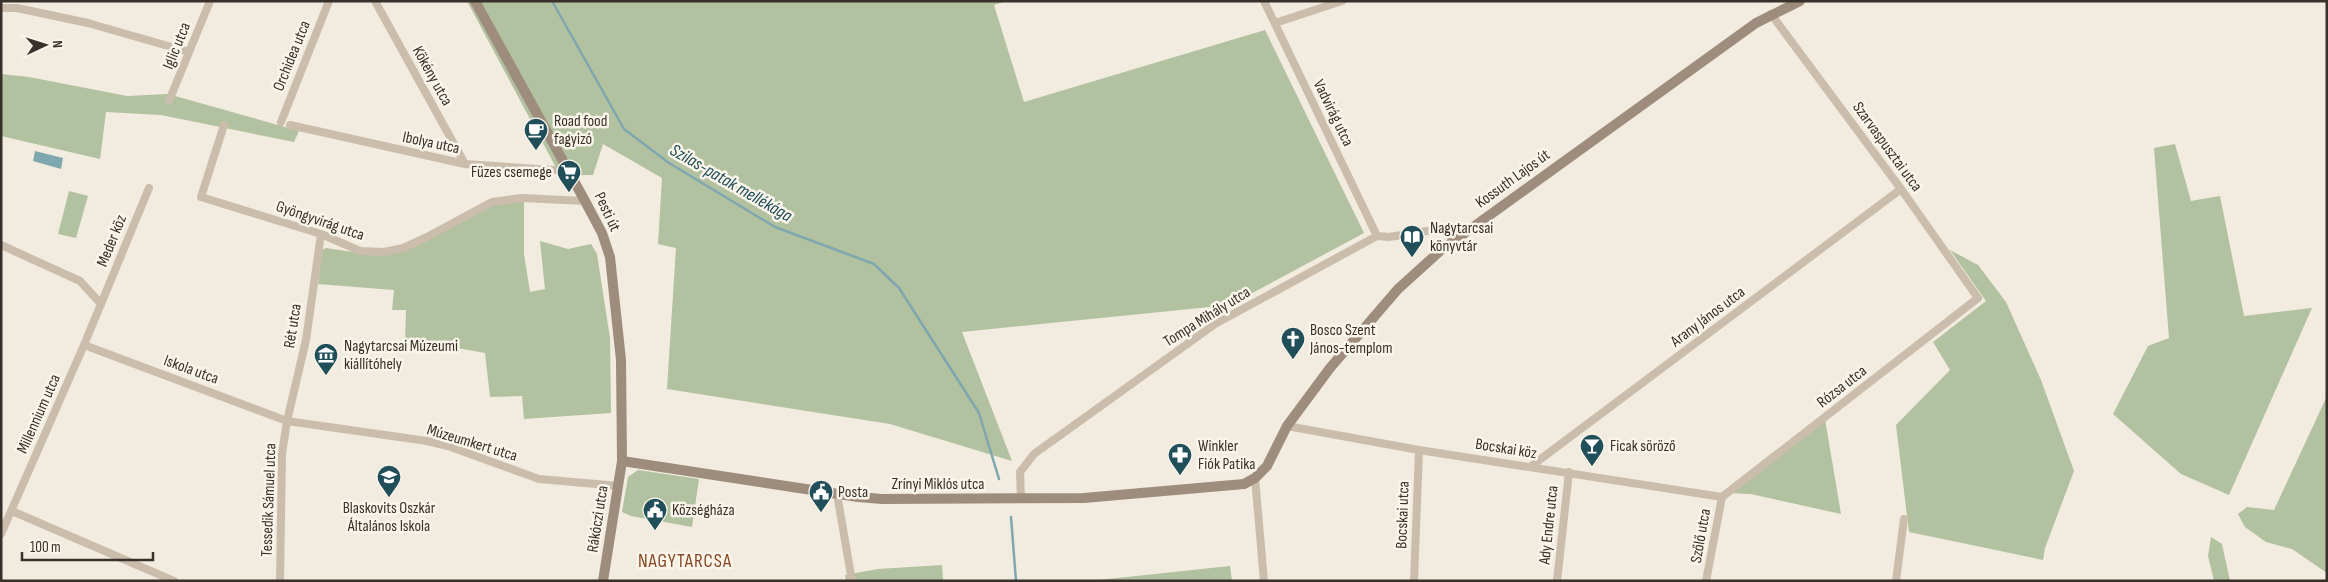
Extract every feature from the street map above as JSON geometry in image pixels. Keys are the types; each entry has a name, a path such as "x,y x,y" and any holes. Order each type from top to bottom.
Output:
{"main road":[{"name":"Pesti út","path":"475,1 602,233 610,257 621,360 622,461"},
{"name":"Kossuth Lajos út","path":"1255,478 1267,466 1287,426 1330,368 1398,288 1454,241 1771,14 1800,1"},
{"name":"Rákóczi utca","path":"603,581 622,461"},
{"name":"Zrínyi Miklós utca","path":"622,461 836,494 882,499 1084,498 1227,486 1244,484 1255,478"}],"street":[{"name":"Iglic utca","path":"169,101 210,1"},
{"name":"Orchidea utca","path":"281,122 329,1"},
{"name":"Kökény utca","path":"375,1 465,164"},
{"name":"Vadvirág utca","path":"1264,1 1377,236"},
{"path":"1275,23 1342,1"},
{"path":"1,8 17,8 88,23 189,52"},
{"name":"Szarvaspusztai utca","path":"1771,14 1978,298"},
{"name":"Gyöngyvirág utca","path":"224,125 201,197 321,234 360,251 384,252 403,248 426,238 492,202 521,198 585,201"},
{"name":"Ibolya utca","path":"290,126 465,164 569,171"},
{"name":"Meder köz","path":"101,304 149,188"},
{"name":"Arany János utca","path":"1530,467 1901,190"},
{"name":"Tompa Mihály utca","path":"1018,499 1020,472 1034,454 1215,324 1377,236 1388,237 1439,229 1447,232 1454,241"},
{"name":"Rét utca","path":"287,420 306,340 321,234"},
{"path":"1,245 80,281 101,304"},
{"name":"Rózsa utca","path":"1722,497 1978,298"},
{"name":"Millennium utca","path":"1,534 101,304"},
{"name":"Iskola utca","path":"84,345 287,420"},
{"name":"Múzeumkert utca","path":"287,420 427,441 448,446 540,479 619,486"},
{"name":"Tessedik Sámuel utca","path":"280,581 282,464 287,420"},
{"name":"Bocskai köz","path":"1287,426 1419,450 1722,497"},
{"name":"Bocskai utca","path":"1414,581 1419,450"},
{"name":"Ady Endre utca","path":"1557,581 1569,472"},
{"path":"1255,478 1264,581"},
{"path":"836,494 852,581"},
{"name":"Szőlő utca","path":"1706,581 1722,497"},
{"path":"12,511 174,581"},
{"path":"1896,581 1904,519"}],"green space":[{"path":"467,1 1007,1 994,5 1024,102 1265,30 1364,233 1230,305 962,332 1012,461 890,424 667,389 676,248 658,244 662,178 603,144 593,175 560,175"},
{"path":"1,74 29,77 127,96 168,94 299,131 294,142 161,115 106,112 100,159 1,136"},
{"path":"2175,144 2191,201 2220,196 2244,316 2312,308 2229,495 2181,474 2113,414 2148,346 2169,338 2154,148"},
{"path":"69,191 88,196 76,238 58,234"},
{"path":"524,201 524,254 530,292 545,289 540,241 568,249 591,244 597,254 610,338 611,413 524,419 522,396 490,397 485,353 405,341 406,310 392,310 394,290 318,284 322,250 326,248 359,253 395,252 493,203"},
{"path":"1950,250 1978,265 2006,302 2041,380 2074,471 2045,548 2043,560 1909,532 1896,425 1950,370 1933,342 1986,301"},
{"path":"2327,396 2327,573 2292,549 2266,542 2245,527 2238,514 2247,507 2274,510"},
{"path":"1825,419 1841,514 1751,494 1726,493"},
{"path":"638,470 699,479 692,527 631,516 622,512 628,477"},
{"path":"2211,537 2222,544 2230,581 2214,581 2208,556"},
{"path":"942,565 943,581 846,581 845,575 878,569"},
{"path":"1230,566 1232,581 1089,581"}],"water":[{"path":"35,151 63,158 61,169 33,161"}],"waterway":[{"name":"Szilas-patak mellékága","path":"552,1 624,129 669,163 775,227 874,264 899,288 979,413 999,479"},
{"name":"Szilas-patak mellékága","path":"1011,517 1016,581"}],"place":[{"name":"Road food fagyizó","path":"536,151"},
{"name":"Füzes csemege","path":"569,193"},
{"name":"Nagytarcsai könyvtár","path":"1412,258"},
{"name":"Bosco Szent János-templom","path":"1293,360"},
{"name":"Nagytarcsai Múzeumi kiállítóhely","path":"326,376"},
{"name":"Ficak söröző","path":"1592,467"},
{"name":"Winkler Fiók Patika","path":"1180,476"},
{"name":"Blaskovits Oszkár Általános Iskola","path":"389,498"},
{"name":"Posta","path":"821,513"},
{"name":"Községháza","path":"655,531"}],"district":[{"name":"NAGYTARCSA","path":"685,561"}]}
